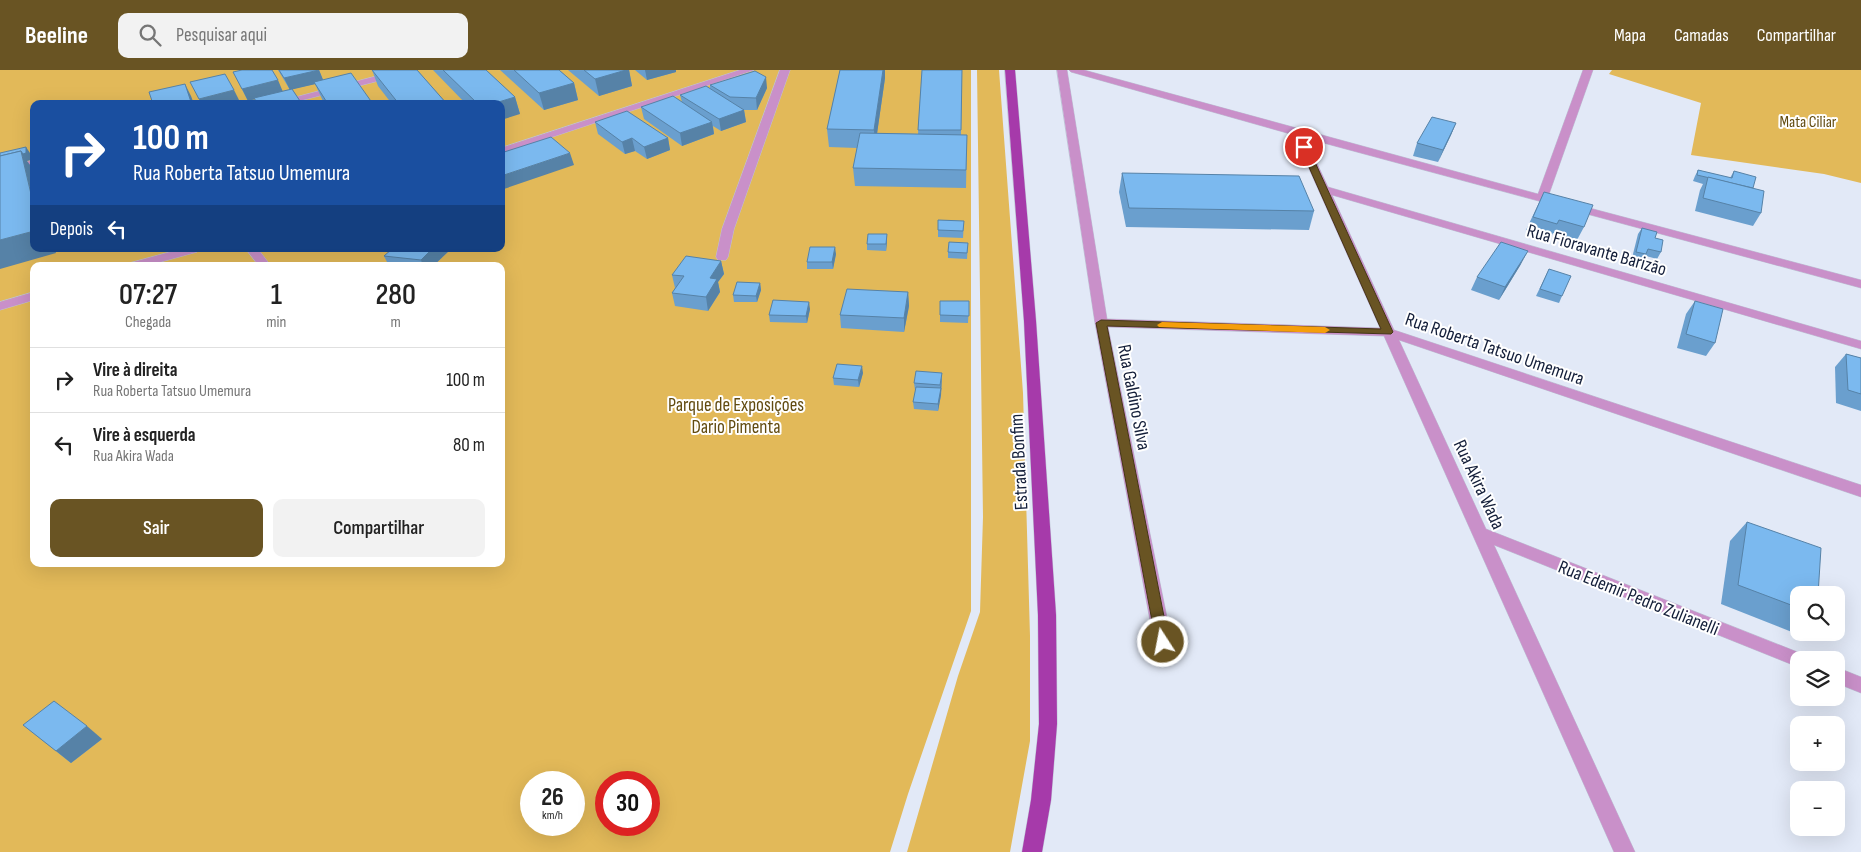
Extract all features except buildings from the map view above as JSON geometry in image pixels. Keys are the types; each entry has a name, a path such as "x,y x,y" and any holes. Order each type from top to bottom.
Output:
{"main road":[{"name":"Estrada Bonfim","path":"1010,70 1029,312 1047,624 1048,724 1041,800 1032,852"}],"street":[{"path":"290,100 411,70"},
{"path":"505,150 749,70"},
{"path":"722,257 728,229 785,70"},
{"name":"Rua Galdino Silva","path":"1062,70 1101,323 1163,642"},
{"path":"1074,70 1298,133 1861,284"},
{"path":"1542,198 1588,70"},
{"name":"Rua Akira Wada","path":"1298,133 1626,852"},
{"path":"0,172 30,164"},
{"name":"Rua Fioravante Barizão","path":"1322,189 1861,345"},
{"path":"148,262 183,252"},
{"path":"254,252 262,262"},
{"path":"0,306 30,297"},
{"name":"Rua Roberta Tatsuo Umemura","path":"1101,323 1388,332 1861,491"},
{"name":"Rua Edemir Pedro Zulianelli","path":"1480,533 1790,656"},
{"path":"1845,679 1861,685"}],"green space":[{"name":"Parque de Exposições Dario Pimenta","path":"0,70 971,70 971,611 890,852 0,852"},
{"path":"977,70 999,70 1023,393 1030,636 1030,741 1010,852 907,852 958,676 980,612 983,517"},
{"name":"Mata Ciliar","path":"1612,70 1861,70 1861,183 1824,174 1691,155 1701,103 1609,74"}],"slow traffic":[{"path":"1162,325 1325,330"}],"route":[{"path":"1163,642 1101,323 1388,332 1304,147"}]}
